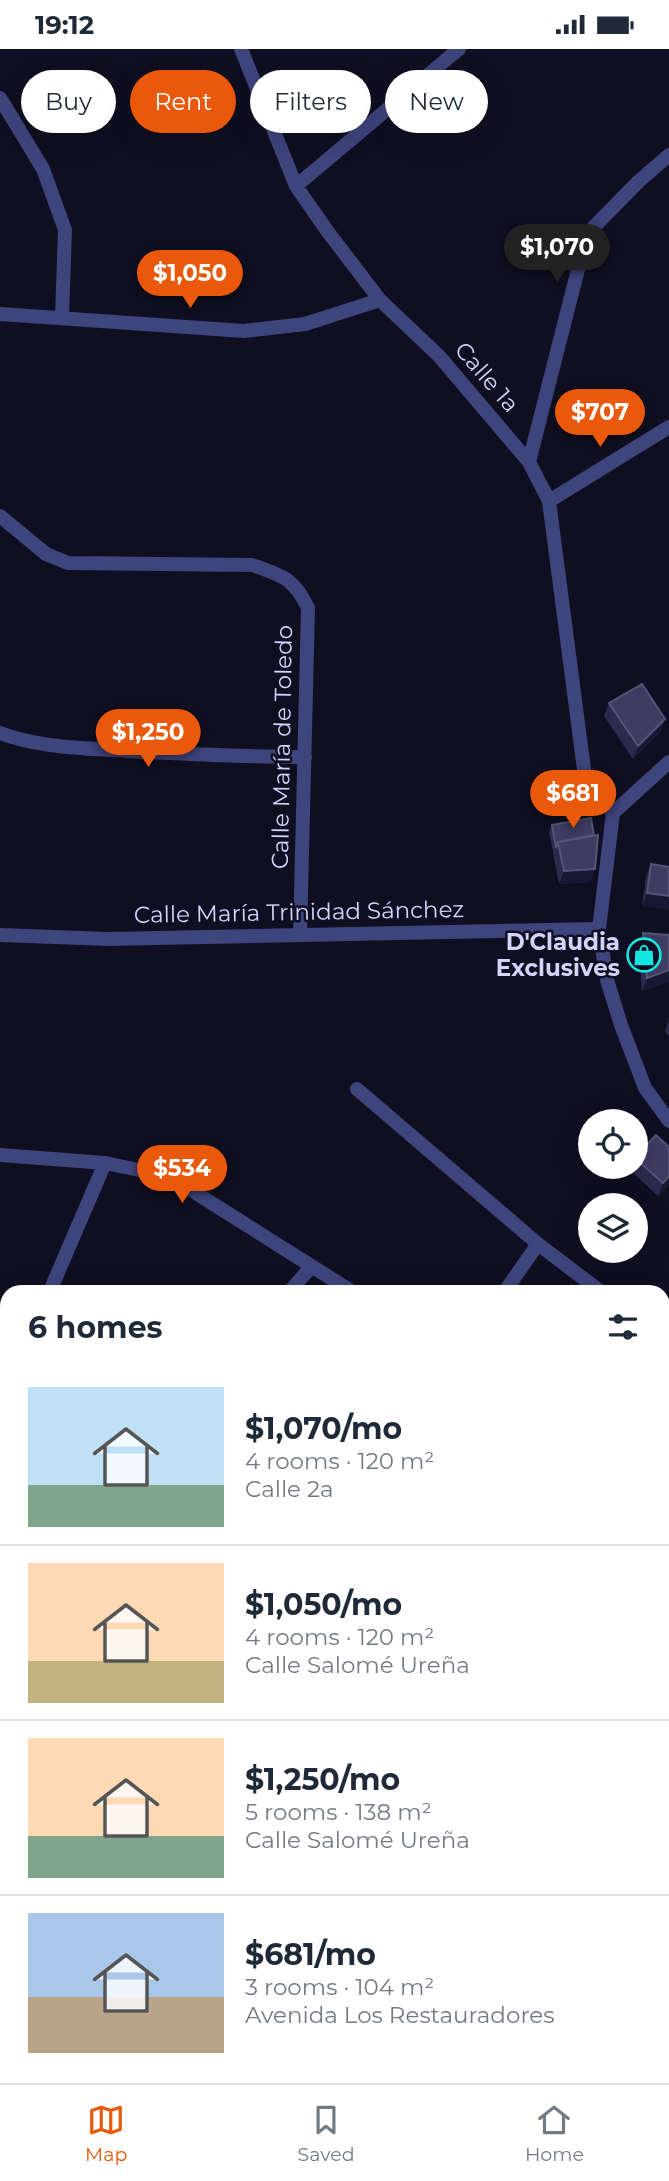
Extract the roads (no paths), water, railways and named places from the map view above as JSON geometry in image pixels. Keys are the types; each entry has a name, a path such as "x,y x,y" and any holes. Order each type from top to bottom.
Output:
{"street":[{"name":"Calle 1a","path":"241,49 296,186 380,300 439,356 529,462 549,501 585,777 613,813"},
{"path":"296,186 458,49"},
{"path":"0,98 43,169 65,230 62,317"},
{"path":"529,462 587,235 638,182 669,155"},
{"path":"0,314 244,331 305,324 380,300"},
{"path":"549,501 669,427"},
{"name":"Calle María de Toledo","path":"0,516 46,554 68,563 252,565 280,575 299,589 308,608 300,935"},
{"path":"0,733 19,740 79,748 305,757"},
{"path":"668,1118 645,1088 621,1025 607,980 599,929 613,813 669,762"},
{"name":"Calle María Trinidad Sánchez","path":"0,935 109,939 599,929"},
{"path":"357,1089 538,1244 592,1285"},
{"path":"0,1156 105,1163 169,1176 342,1285"},
{"path":"53,1285 105,1163"},
{"path":"509,1285 538,1244"},
{"path":"295,1285 312,1266"}],"place":[{"name":"D'Claudia Exclusives","path":"644,955"}]}
